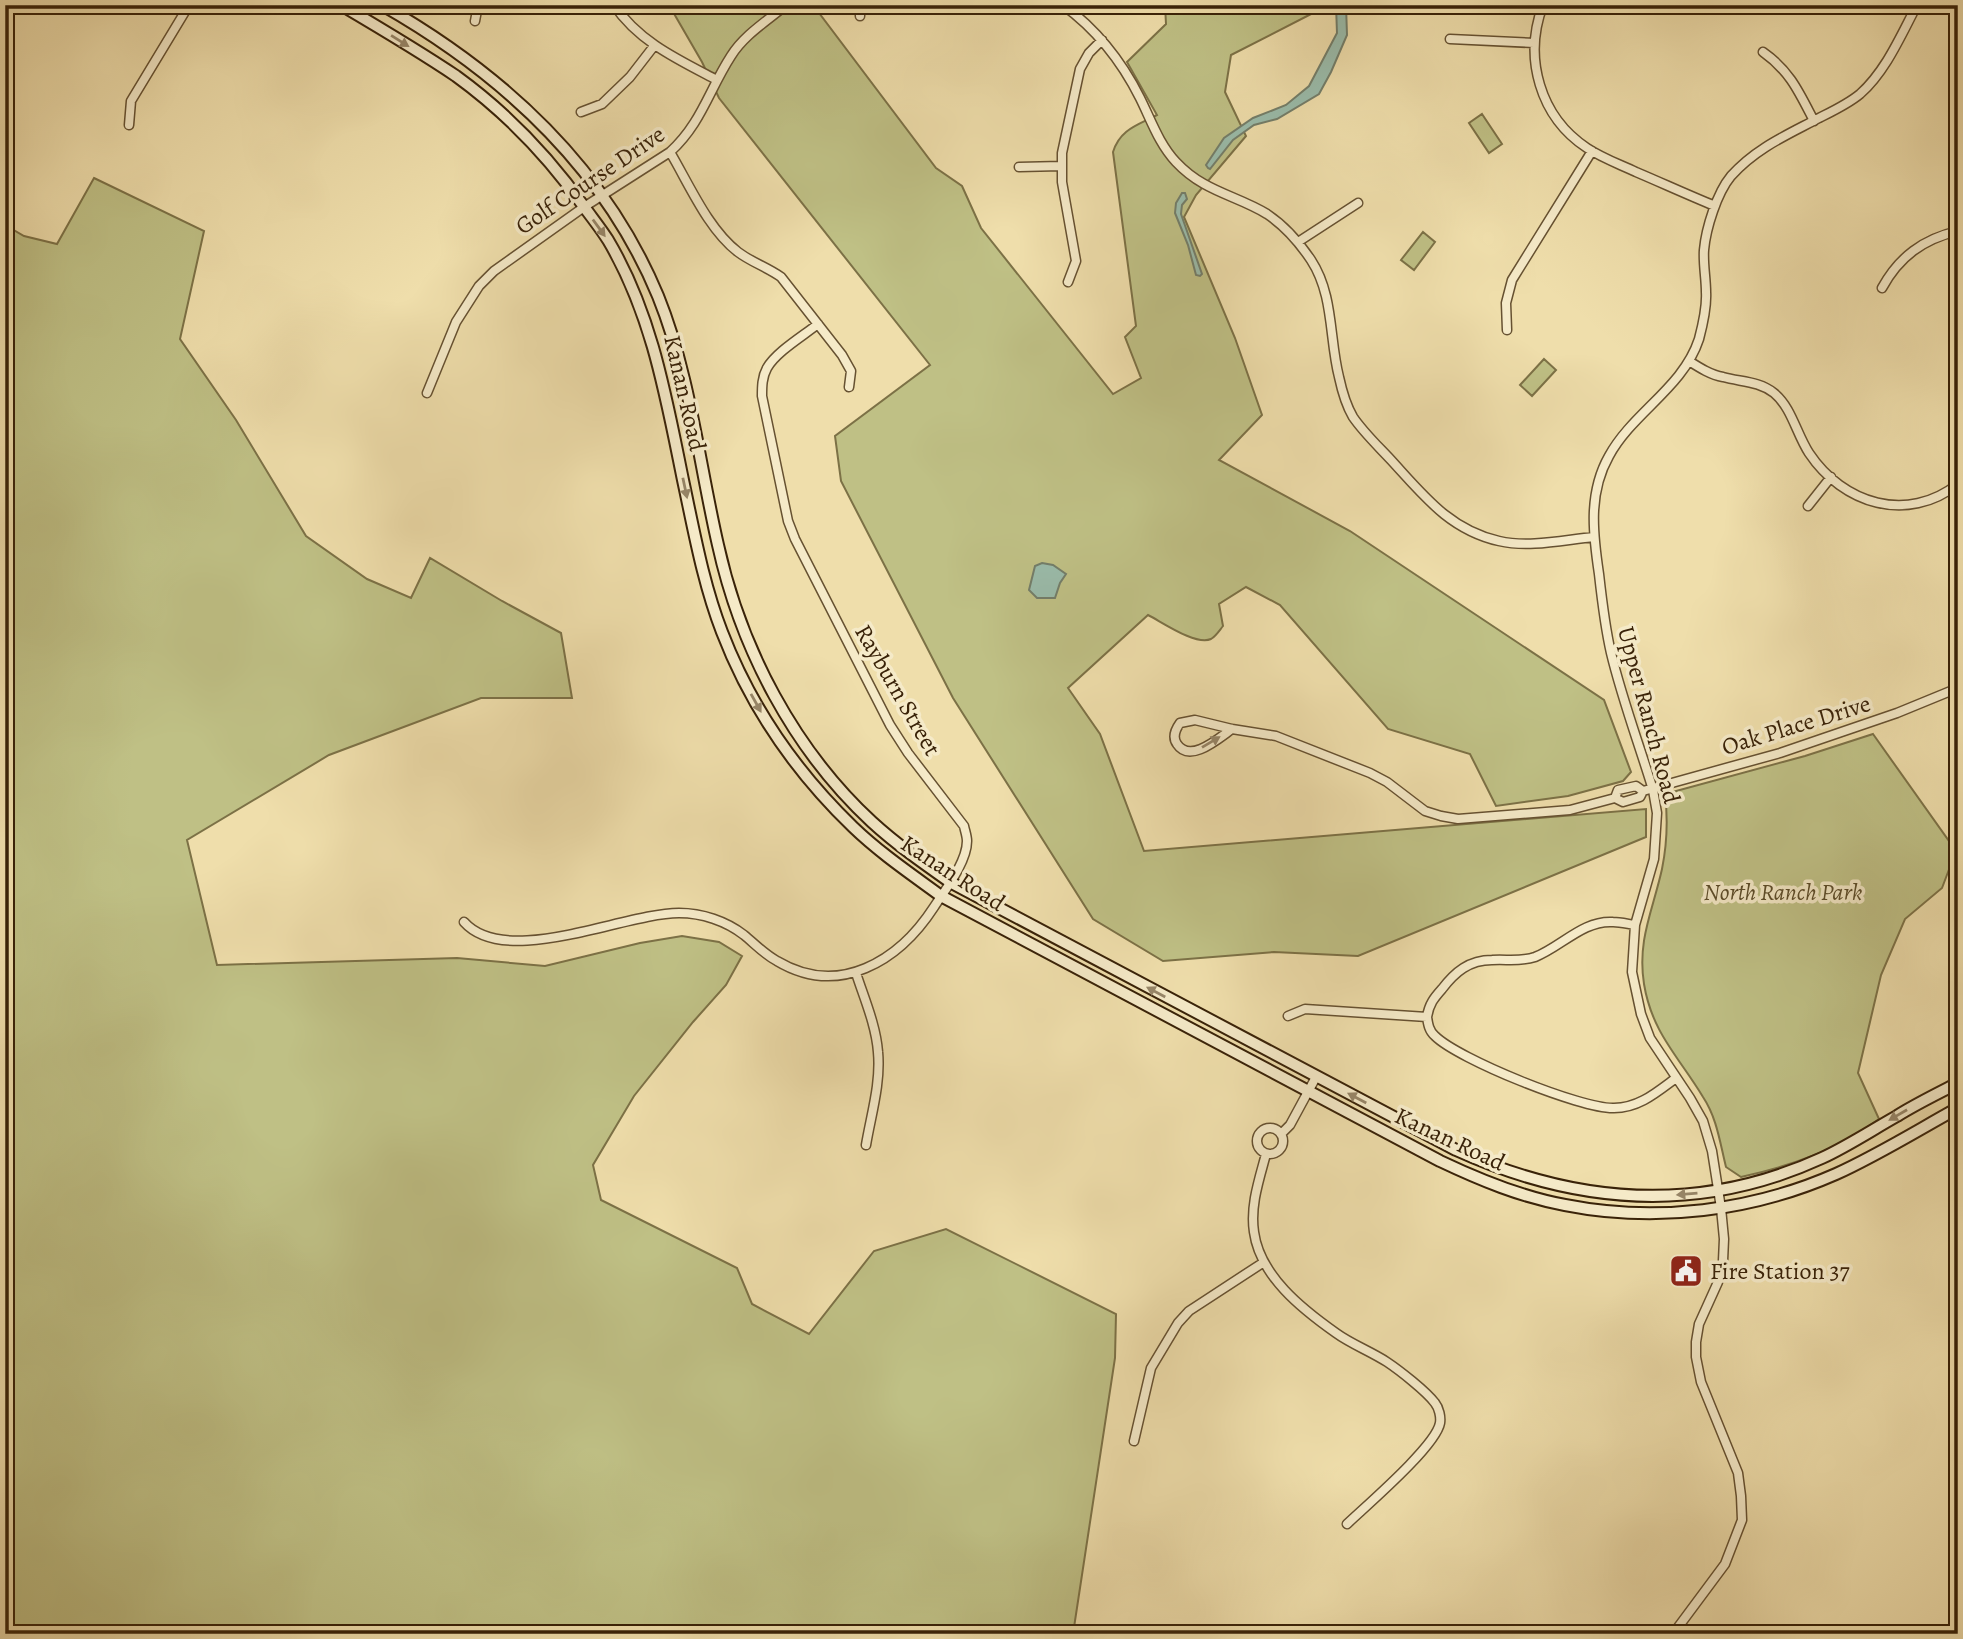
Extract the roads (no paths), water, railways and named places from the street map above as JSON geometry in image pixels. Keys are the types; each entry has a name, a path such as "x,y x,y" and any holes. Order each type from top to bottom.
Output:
{"main road":[{"name":"Kanan Road","path":"341,5 457,77 508,119 538,147 561,174 607,239 640,304 664,389 705,581 722,632 745,682 781,743 824,797 883,853 941,896 1440,1161 1476,1178 1535,1198 1596,1210 1668,1213 1758,1201 1835,1174 1958,1108"},
{"name":"Kanan Road","path":"382,5 468,61 517,100 576,159 603,196 641,262 657,296 673,342 725,573 762,672 796,731 838,786 872,822 914,857 950,882 1456,1150 1535,1181 1601,1194 1664,1196 1745,1186 1824,1158 1958,1083"}],"street":[{"path":"129,125 131,101 189,5"},
{"path":"475,21 478,5"},
{"path":"614,5 654,46 717,80"},
{"name":"Golf Course Drive","path":"427,393 456,322 479,286 506,261 670,152 696,123 732,54 750,34 786,5"},
{"path":"860,5 860,16"},
{"path":"1063,5 1102,40 1127,74 1160,141 1178,164 1209,188 1269,215 1298,242 1313,263 1323,286 1338,375 1346,403 1363,430 1430,502 1459,526 1500,541 1533,544 1594,537"},
{"path":"1543,5 1534,44 1536,73 1547,103 1564,129 1592,151 1715,206"},
{"name":"Upper Ranch Road","path":"1673,1634 1725,1564 1742,1520 1738,1473 1701,1382 1696,1357 1699,1324 1717,1282 1723,1261 1724,1238 1712,1151 1703,1121 1650,1038 1640,1014 1632,972 1635,925 1654,859 1657,813 1653,790 1611,653 1594,537 1595,494 1601,471 1610,454 1621,438 1674,382 1689,361 1697,343 1707,294 1704,249 1715,206 1728,179 1757,152 1861,93 1885,64 1917,5"},
{"path":"1450,39 1534,44"},
{"path":"1068,282 1076,261 1061,166 1080,69 1089,53 1102,40"},
{"path":"581,112 602,104 630,77 654,46"},
{"path":"1763,52 1790,76 1814,121"},
{"path":"1507,330 1506,303 1512,280 1592,151"},
{"path":"670,152 722,237 740,254 781,277 842,355 851,371 849,387"},
{"path":"1019,167 1061,166"},
{"path":"1298,242 1357,203"},
{"path":"1882,288 1900,261 1912,250 1940,235 1958,231"},
{"name":"Rayburn Street","path":"464,922 471,930 495,940 524,941 662,915 691,914 730,926 772,958 806,974 829,975 856,972 874,965 906,942 922,925 950,882 965,853 967,840 964,826 890,725 795,539 783,504 762,396 762,381 774,358 818,324"},
{"path":"1689,361 1715,375 1752,382 1775,394 1789,411 1810,453 1831,477 1860,497 1886,506 1902,506 1927,502 1942,496 1958,484"},
{"path":"1808,506 1831,477"},
{"name":"Oak Place Drive","path":"1232,729 1195,752 1187,752 1179,747 1175,740 1175,730 1180,723 1187,720 1276,736 1370,772 1425,811 1458,819 1570,810 1615,798 1623,802 1640,797 1643,792 1819,740 1958,688"},
{"path":"1635,925 1612,921 1598,923 1584,928 1532,958 1517,961 1489,960 1470,964 1459,970 1431,1001 1427,1017 1429,1027 1434,1036 1472,1060 1596,1107 1635,1105 1650,1098 1676,1078"},
{"path":"856,972 875,1031 878,1054 878,1082 866,1145"},
{"path":"1288,1016 1305,1009 1427,1017"},
{"path":"1281,1134 1290,1125 1317,1077"},
{"path":"1269,1128 1278,1130 1283,1142 1280,1150 1272,1155 1266,1154 1257,1147 1258,1134 1269,1128"},
{"path":"1266,1154 1253,1211 1259,1255 1277,1281 1296,1301 1336,1334 1389,1363 1437,1404 1441,1420 1437,1433 1417,1457 1347,1524"},
{"path":"1134,1441 1151,1368 1178,1323 1189,1311 1264,1262"}],"place":[{"name":"Fire Station 37","path":"1686,1271"}],"park label":[{"name":"North Ranch Park","path":"1783,892"}]}
